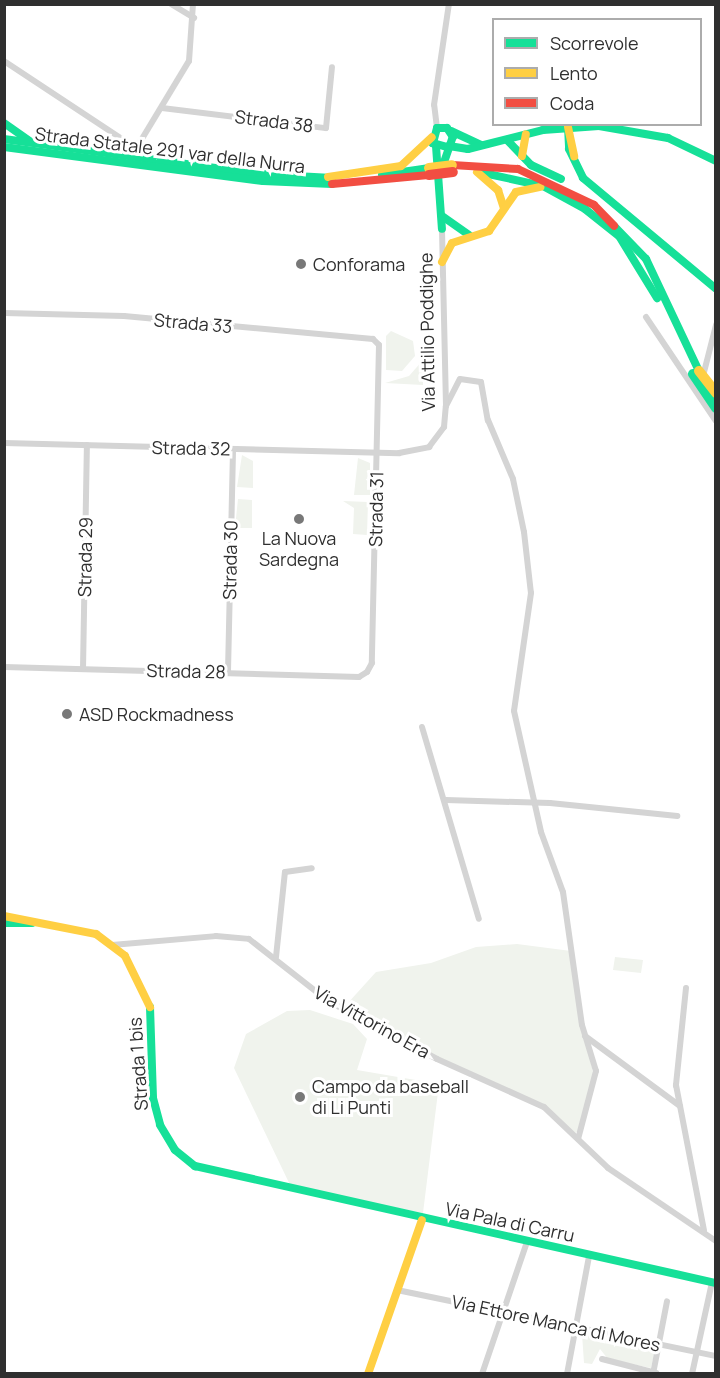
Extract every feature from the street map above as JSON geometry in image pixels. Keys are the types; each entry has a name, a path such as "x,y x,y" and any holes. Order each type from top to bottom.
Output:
{"main road":[{"path":"4,123 33,144"},
{"path":"435,137 448,146 468,149 507,141 543,130 599,126 668,138 716,161"},
{"path":"572,146 599,126"},
{"path":"568,127 574,160 591,186 716,289"},
{"path":"543,130 572,146"},
{"path":"451,131 442,229 466,237"},
{"path":"330,180 401,166 435,137 451,131 482,146"},
{"path":"522,156 526,134"},
{"path":"435,137 448,167"},
{"path":"507,141 522,156 580,194"},
{"name":"Strada Statale 291 var della Nurra","path":"6,146 33,144 133,152 330,180"},
{"name":"Strada Statale 291 var della Nurra","path":"6,146 263,182 330,180 429,171 448,167 518,169 580,194 646,260 696,372 716,393"},
{"path":"448,167 468,149"},
{"name":"Strada Statale 291 var della Nurra","path":"448,167 543,186 585,209 636,257 716,408"},
{"path":"476,172 498,190 504,209"},
{"path":"442,262 466,237 489,231 516,192 543,186"},
{"path":"442,216 466,237"},
{"name":"Strada 1 bis","path":"4,916 96,934 112,945 140,976 150,999 153,1098 175,1150 215,1175 422,1220"},
{"name":"Strada 1 bis","path":"4,923 42,923"},
{"name":"Via Pala di Carru","path":"368,1374 422,1220 714,1282"}],"street":[{"path":"171,4 194,18"},
{"path":"4,61 133,152 189,62 194,18 193,4"},
{"path":"435,137 434,105 449,4"},
{"name":"Strada 38","path":"162,108 326,128 332,67"},
{"name":"Via Attilio Poddighe","path":"377,452 429,447 444,427 446,406 442,229"},
{"name":"Strada 33","path":"4,313 124,316 373,339 379,345"},
{"path":"646,317 716,421"},
{"path":"698,397 716,325"},
{"name":"Strada 31","path":"367,672 372,663 379,345"},
{"path":"446,406 460,380 481,382 490,429 513,479 531,582 514,711 536,804 568,914 585,1036 597,1077 578,1139"},
{"name":"Strada 32","path":"4,443 377,452"},
{"name":"Strada 29","path":"83,669 87,445"},
{"name":"Strada 30","path":"228,672 233,449"},
{"name":"Strada 28","path":"4,667 359,677 367,672"},
{"path":"422,727 446,800 456,846 478,919"},
{"path":"446,800 536,804 677,816"},
{"path":"276,957 285,872 312,868"},
{"name":"Via Vittorino Era","path":"112,945 236,936 276,957 328,1001 437,1059 544,1107 608,1168 704,1230 716,1241"},
{"path":"686,988 676,1071 704,1230"},
{"path":"585,1036 681,1106"},
{"path":"482,1374 526,1242"},
{"path":"567,1374 589,1256"},
{"path":"692,1374 714,1282"},
{"name":"Via Ettore Manca di Mores","path":"397,1290 716,1356"},
{"path":"602,1359 654,1373 667,1301"}],"shaded area":[{"path":"391,331 413,341 415,356 402,371 386,370 386,336"},
{"path":"423,360 423,385 385,383 409,376"},
{"path":"242,455 253,461 253,488 237,487"},
{"path":"358,458 370,463 370,495 354,495"},
{"path":"238,499 252,500 252,528 235,528"},
{"path":"343,501 368,502 367,535 353,534 354,508"},
{"path":"517,944 571,951 594,1079 583,1127 574,1134 542,1106 402,1041 347,1004 376,972 431,963 476,947"},
{"path":"615,957 643,960 641,973 613,970"},
{"path":"310,1010 353,1024 367,1039 357,1070 439,1084 423,1213 291,1187 234,1068 246,1034 287,1011"},
{"path":"582,1334 655,1349 651,1368 608,1359 600,1349 592,1364 584,1363"}],"traffic: fast":[{"path":"4,123 31,142"},
{"path":"449,146 468,149 543,130 599,126 668,138 716,161"},
{"path":"568,127 569,149 583,178 716,289"},
{"path":"441,171 453,137 447,128 437,128 433,143 447,147"},
{"path":"451,131 481,145"},
{"path":"4,139 260,174 332,178"},
{"path":"507,140 531,165 561,179"},
{"path":"436,146 442,229"},
{"path":"4,147 263,181 332,184"},
{"path":"382,175 429,168"},
{"path":"479,172 543,186 585,209 619,236 657,298"},
{"path":"442,216 469,235"},
{"path":"614,226 646,259 699,371"},
{"path":"693,374 716,408"},
{"path":"4,923 32,923"},
{"path":"150,1007 153,1098 160,1125 175,1150 195,1166 716,1283"}],"traffic: slow":[{"path":"568,127 574,156"},
{"path":"522,156 526,134"},
{"path":"328,177 401,166 432,137"},
{"path":"429,168 452,165"},
{"path":"477,172 498,190 504,208"},
{"path":"442,262 452,243 489,231 516,192 540,187"},
{"path":"699,371 716,393"},
{"path":"4,916 96,934 125,956 150,1007"},
{"path":"368,1374 422,1220"}],"traffic: jam":[{"path":"452,165 518,169 594,205 614,226"},
{"path":"429,175 453,172"},
{"path":"332,184 429,175"}],"place":[{"name":"Conforama","path":"301,264"},
{"name":"La Nuova Sardegna","path":"299,519"},
{"name":"ASD Rockmadness","path":"67,714"},
{"name":"Campo da baseball di Li Punti","path":"300,1097"}]}
